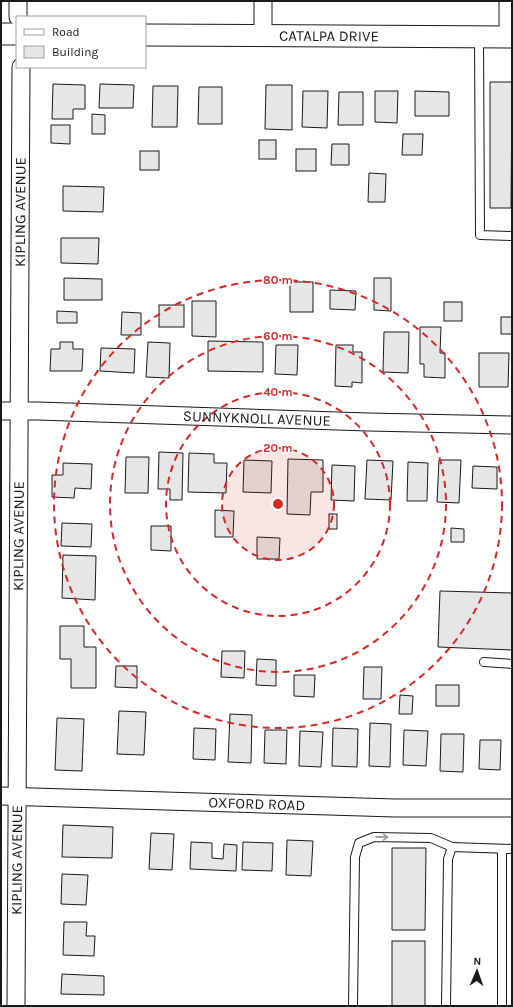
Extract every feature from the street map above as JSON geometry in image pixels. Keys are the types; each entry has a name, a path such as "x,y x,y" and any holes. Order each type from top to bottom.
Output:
{"street":[{"path":"18,1 18,16"},
{"path":"263,1 263,35"},
{"path":"508,1 510,37"},
{"path":"1,34 16,34"},
{"name":"CATALPA DRIVE","path":"146,35 510,37"},
{"name":"KIPLING AVENUE","path":"16,1006 9,796 20,411 21,68"},
{"name":"SUNNYKNOLL AVENUE","path":"1,412 20,411 512,426"},
{"name":"OXFORD ROAD","path":"9,796 395,808 512,808"}],"lane":[{"path":"479,36 480,235 512,236"},
{"path":"484,662 512,664"},
{"path":"353,1006 355,857 359,843 374,837 431,838 452,847 512,849"},
{"path":"446,1006 448,859 452,847"},
{"path":"502,849 502,1006"}],"building":[{"path":"490,82 512,82 511,208 490,208"},
{"path":"53,84 85,85 85,109 73,109 73,119 52,119"},
{"path":"100,84 134,85 133,108 99,108"},
{"path":"266,85 292,85 292,130 265,129"},
{"path":"153,86 178,86 177,127 152,127"},
{"path":"199,87 222,87 222,124 198,124"},
{"path":"303,91 328,91 327,128 302,127"},
{"path":"375,91 398,91 397,123 375,122"},
{"path":"415,91 449,92 449,116 415,116"},
{"path":"339,92 363,92 363,125 338,125"},
{"path":"92,114 105,115 105,134 92,134"},
{"path":"51,125 70,125 70,144 51,143"},
{"path":"403,134 423,134 422,155 402,155"},
{"path":"259,140 276,140 276,159 259,159"},
{"path":"332,144 349,144 349,165 331,165"},
{"path":"296,149 316,149 316,171 296,171"},
{"path":"140,151 159,151 159,170 140,170"},
{"path":"369,173 386,174 385,202 368,202"},
{"path":"63,186 104,187 103,212 63,211"},
{"path":"61,238 99,238 98,264 61,263"},
{"path":"64,278 102,279 102,300 64,300"},
{"path":"374,278 391,278 391,311 374,310"},
{"path":"290,282 313,282 313,312 290,312"},
{"path":"330,290 356,291 355,310 330,309"},
{"path":"192,301 216,301 216,337 192,336"},
{"path":"444,302 462,302 462,321 444,321"},
{"path":"159,305 184,305 184,327 159,327"},
{"path":"57,311 77,312 77,323 57,323"},
{"path":"122,312 141,313 141,335 121,335"},
{"path":"501,317 512,317 512,334 501,334"},
{"path":"420,327 441,327 440,353 445,353 445,378 424,377 424,364 420,364"},
{"path":"384,332 409,332 408,373 383,372"},
{"path":"208,341 263,342 263,372 208,371"},
{"path":"60,342 73,342 73,349 83,349 82,371 50,371 51,349 60,349"},
{"path":"148,342 170,343 169,378 146,377"},
{"path":"276,345 298,345 297,375 275,374"},
{"path":"336,345 353,345 353,352 362,352 362,383 352,382 352,387 335,386"},
{"path":"101,348 135,349 134,373 100,371"},
{"path":"479,353 509,353 508,387 479,387"},
{"path":"159,452 183,453 182,500 170,500 170,489 158,489"},
{"path":"189,453 214,454 214,463 227,463 226,493 188,492"},
{"path":"126,457 149,457 148,493 125,493"},
{"path":"288,459 323,460 323,492 311,492 310,515 287,514"},
{"path":"244,460 272,461 271,493 243,492"},
{"path":"367,460 393,461 391,500 365,499"},
{"path":"439,460 461,460 459,503 437,502"},
{"path":"408,462 428,463 427,501 407,501"},
{"path":"63,463 92,464 91,489 75,488 74,498 52,497 52,475 63,475"},
{"path":"332,465 355,466 354,501 331,500"},
{"path":"473,466 497,467 497,489 472,488"},
{"path":"215,510 234,511 233,537 215,537"},
{"path":"329,514 337,514 337,529 329,529"},
{"path":"62,523 92,524 91,547 61,546"},
{"path":"151,526 171,526 171,551 151,550"},
{"path":"451,528 464,529 464,542 451,542"},
{"path":"257,537 280,538 279,559 257,559"},
{"path":"63,555 96,556 95,600 62,598"},
{"path":"440,591 512,593 512,650 438,647"},
{"path":"60,626 84,626 84,647 96,647 96,688 71,688 71,659 60,659"},
{"path":"222,651 245,651 244,678 221,677"},
{"path":"257,659 276,660 276,686 256,685"},
{"path":"116,666 137,666 137,688 115,687"},
{"path":"364,667 382,667 381,699 363,699"},
{"path":"294,675 315,675 314,697 294,696"},
{"path":"436,685 459,685 459,706 436,706"},
{"path":"400,695 413,696 412,714 399,714"},
{"path":"119,711 146,712 144,755 117,754"},
{"path":"230,714 252,715 251,763 228,762"},
{"path":"57,718 84,719 82,771 55,770"},
{"path":"370,723 391,724 390,767 369,766"},
{"path":"194,728 216,729 215,760 193,759"},
{"path":"333,728 358,729 357,767 332,766"},
{"path":"265,730 287,730 286,764 264,763"},
{"path":"404,730 428,731 426,766 403,765"},
{"path":"300,731 323,732 321,767 299,766"},
{"path":"441,734 464,734 463,772 440,771"},
{"path":"480,740 501,740 500,770 479,769"},
{"path":"63,825 113,827 112,858 62,857"},
{"path":"151,833 174,834 172,870 149,869"},
{"path":"287,840 313,841 311,876 286,875"},
{"path":"191,842 212,843 212,858 223,859 224,844 237,845 236,871 190,869"},
{"path":"243,842 273,843 272,871 242,870"},
{"path":"392,848 426,848 425,930 392,930"},
{"path":"62,874 88,875 86,905 61,904"},
{"path":"64,922 87,922 86,936 95,936 94,956 63,955"},
{"path":"392,941 425,941 425,1006 392,1006"},
{"path":"62,974 104,976 104,995 61,994"}]}
